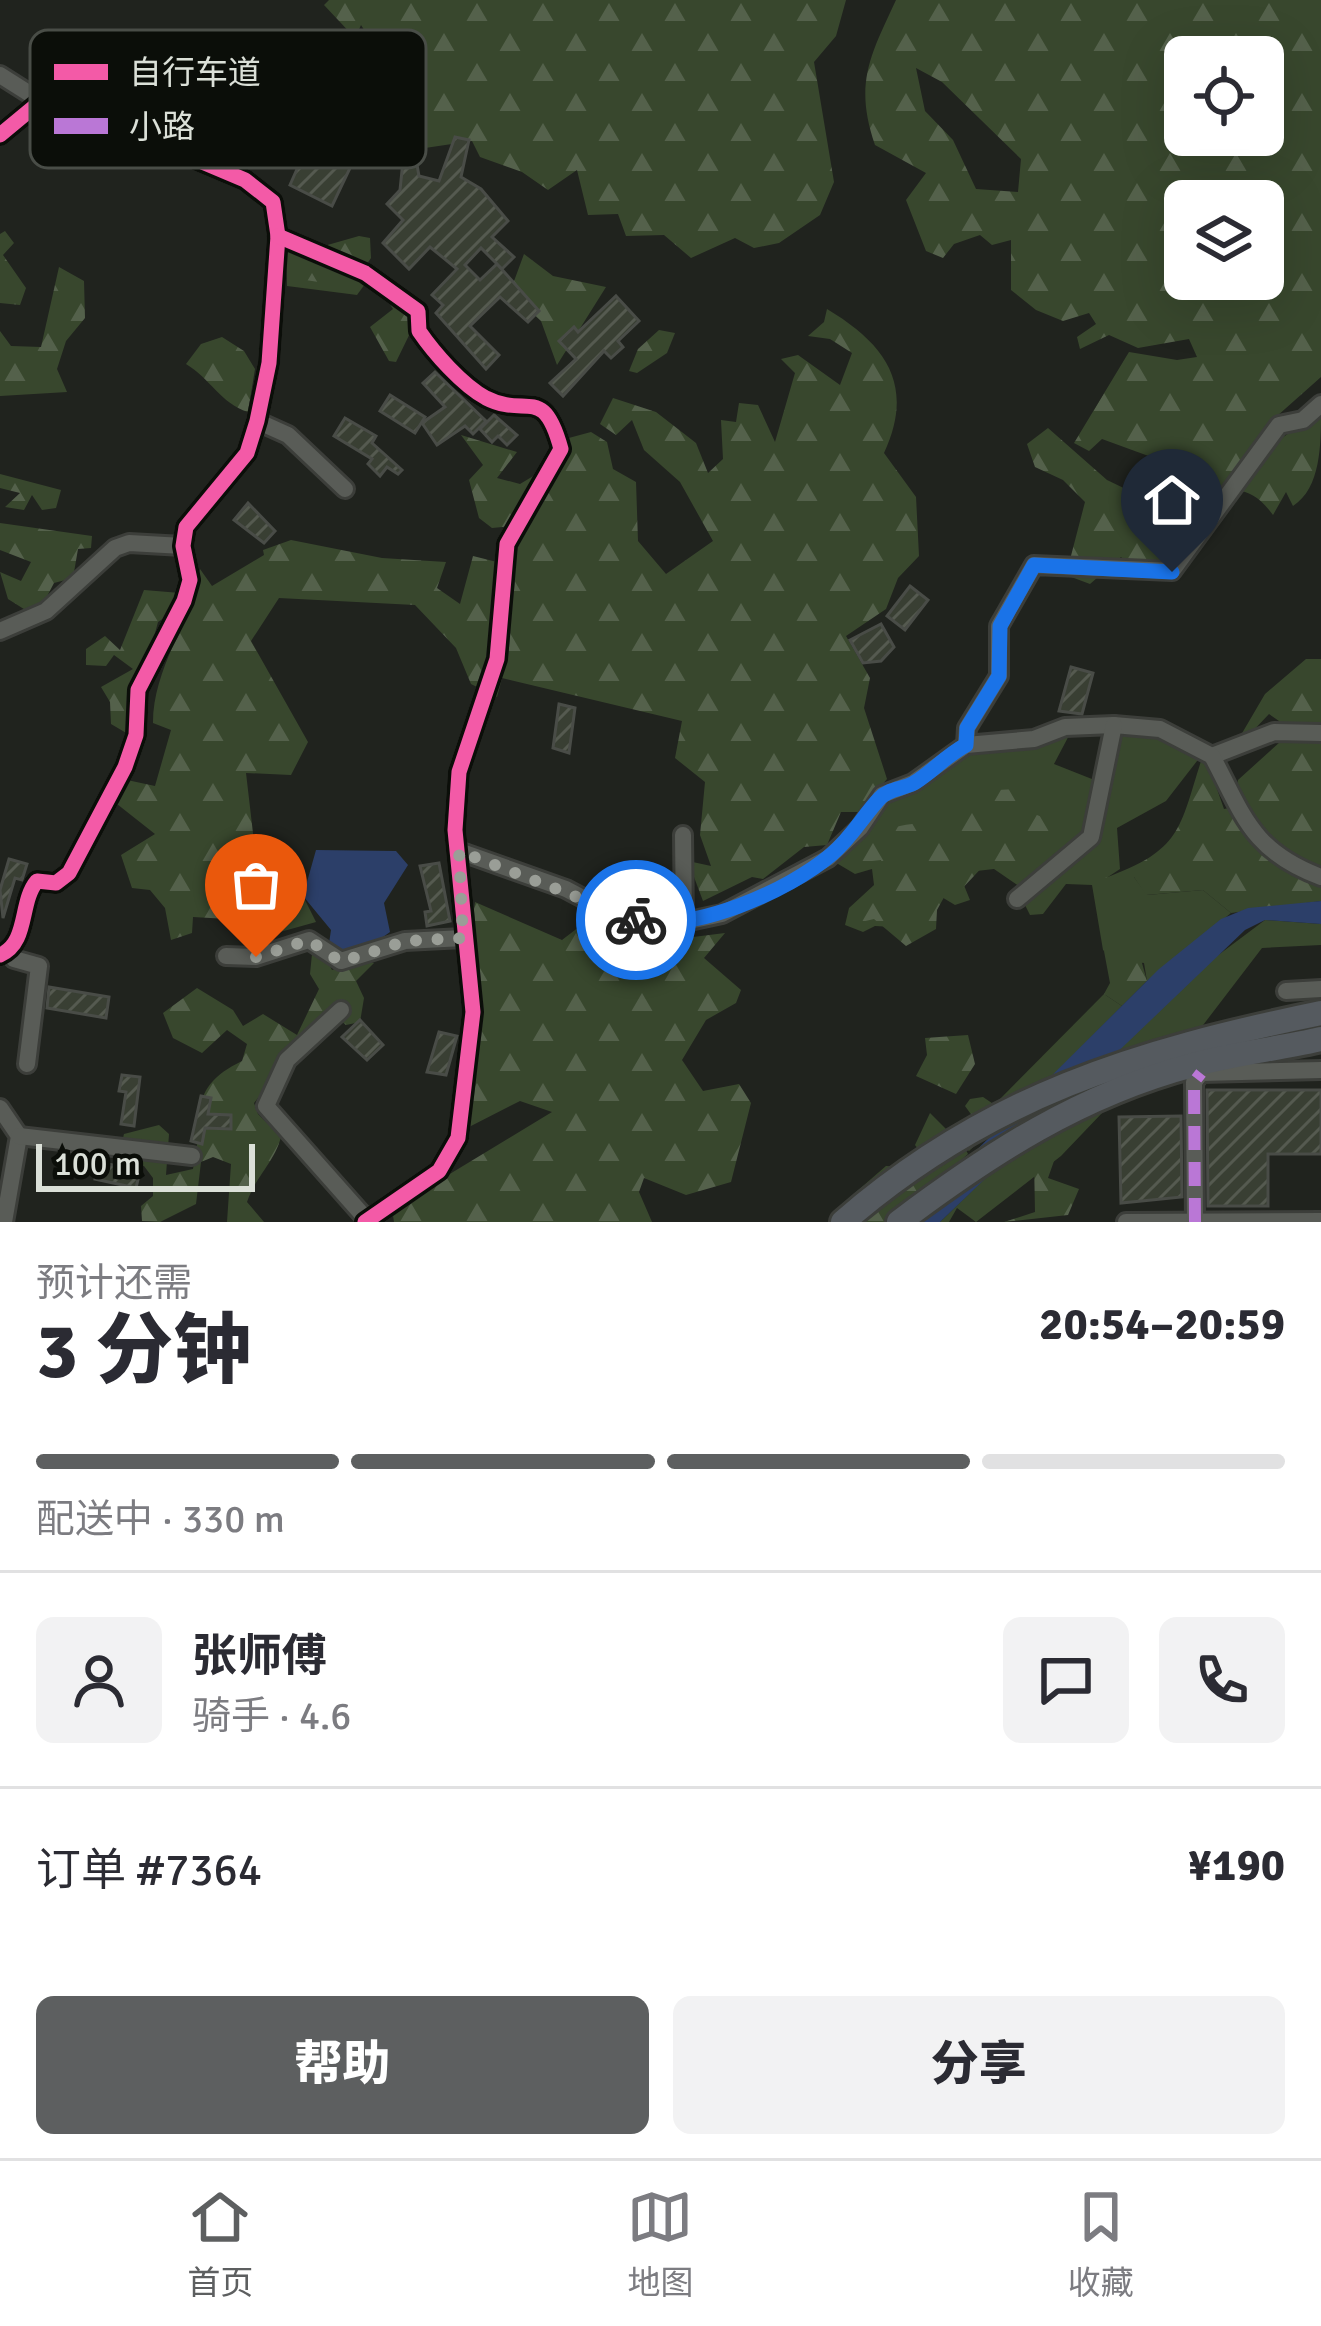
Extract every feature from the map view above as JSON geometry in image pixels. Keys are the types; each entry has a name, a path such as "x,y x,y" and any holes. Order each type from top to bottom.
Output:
{"highway":[{"path":"834,1222 941,1145 1015,1103 1185,1041 1321,1013"},
{"path":"899,1222 1025,1131 1108,1092 1194,1064 1321,1039"},
{"path":"843,1222 872,1197"}],"street":[{"path":"0,75 30,94"},
{"path":"0,135 30,110"},
{"path":"27,1064 39,966 5,953 31,888 38,881 56,883 68,873 124,767 136,735 138,690 190,580 183,546 200,508 247,453 257,421 269,363 278,236 273,202 245,180 217,168"},
{"path":"278,236 364,273 418,311 419,332 428,344 486,398 533,403 555,426 561,449 507,544 497,659 461,758 463,938 473,1012 458,1138 439,1171 366,1221 266,1106 287,1060 341,1010"},
{"path":"966,745 967,728 999,676 1000,626 1034,565 1172,572 1279,425 1303,420 1321,404"},
{"path":"257,421 288,435 345,489"},
{"path":"0,632 46,611 115,548 129,543 183,546"},
{"path":"459,851 566,889 613,914 666,926 722,914 828,858 860,828 882,795 913,783 966,745 1034,739 1065,727 1114,725 1160,729 1212,756 1232,753 1274,732 1321,733"},
{"path":"1017,898 1091,837 1114,725"},
{"path":"1212,756 1229,800 1249,826 1278,854 1321,877"},
{"path":"683,835 679,863 684,923"},
{"path":"226,956 256,957 309,940 341,962 406,941 463,938"},
{"path":"1286,991 1321,989"},
{"path":"1196,1222 1193,1082 1201,1073 1321,1070"},
{"path":"0,1108 19,1136 4,1222"},
{"path":"19,1136 192,1156"},
{"path":"1126,1222 1321,1221"}],"green space":[{"path":"329,0 846,0 836,36 814,62 834,182 820,215 779,243 754,248 735,238 691,258 664,235 626,236 618,214 588,215 577,170 548,190 522,172 480,157 472,141 426,148 426,30 364,30 361,25 359,30 347,30 324,5"},
{"path":"896,0 1321,0 1321,377 1268,424 1246,454 1279,440 1321,411 1320,451 1314,477 1302,498 1293,506 1286,492 1273,515 1255,497 1239,491 1223,495 1195,522 1163,576 1142,578 1121,557 1090,584 1066,575 1085,502 1063,480 1035,467 1027,444 1048,428 1107,480 1165,508 1179,491 1198,496 1206,477 1102,439 1089,451 1074,443 1129,352 1177,360 1197,357 1189,339 1138,348 1109,335 1080,349 1077,337 1096,324 1089,313 1063,321 1036,310 1011,290 1011,240 992,245 980,235 954,244 943,258 926,251 906,200 926,173 875,145 869,124 866,87 872,54","holes":["916,68 942,82 1021,159 1018,192 976,189 953,140 925,111"]},
{"path":"5,231 14,243 3,255 26,288 20,305 0,303 0,234"},
{"path":"359,236 370,238 371,258 351,287 299,279 324,246"},
{"path":"287,244 368,280 357,295 287,286"},
{"path":"524,254 553,276 606,287 557,365 541,321 510,292"},
{"path":"59,267 84,281 85,318 66,341 57,369 67,392 0,396 0,331 11,346 41,347"},
{"path":"382,292 415,323 396,362 389,361 370,327 393,309"},
{"path":"827,309 866,337 890,369 897,407 884,453 916,497 919,556 898,578 886,609 846,636 870,678 864,708 887,779 859,812 841,812 827,845 804,847 763,879 752,877 703,901 688,861 711,866 700,835 705,782 675,758 682,721 502,678 497,697 471,684 456,648 415,605 279,598 251,641 308,742 291,775 246,773 256,859 306,886 303,896 316,922 280,932 228,919 193,917 192,933 171,940 165,908 150,890 132,888 121,855 155,834 117,804 127,780 155,786 171,730 153,723 155,703 200,569 212,586 264,555 263,550 291,540 382,558 446,562 437,588 460,604 473,556 513,566 524,525 492,528 479,518 469,480 483,465 461,435 517,452 497,478 520,484 540,472 554,442 591,432 607,442 613,469 636,482 638,541 666,574 713,541 680,482 644,450 632,420 616,435 600,424 613,398 656,412 696,443 708,473 723,459 721,420 736,422 739,403 758,405 775,442 795,373 781,359 798,355 840,385 852,353 830,339 808,336 824,322"},
{"path":"659,330 675,333 667,353 637,373 629,371 638,349"},
{"path":"222,337 244,351 255,369 248,412 230,403 186,364 201,344"},
{"path":"0,474 61,490 56,508 42,510 32,495 24,510 5,507 20,493 0,488"},
{"path":"0,523 92,536 91,548 78,549 73,578 54,583 43,604 27,611 8,599 0,572 21,581 31,562 0,550"},
{"path":"144,590 180,593 170,614 158,622 128,734 111,724 110,702 101,687 133,669 114,655 106,666 86,665 86,649 105,636 120,650"},
{"path":"1306,659 1321,659 1321,901 1231,913 1203,890 1146,895 1134,877 1105,878 1151,857 1165,845 1183,817 1204,752 1224,809 1234,807 1238,780 1280,742 1279,721 1269,714 1249,735 1241,735 1265,694"},
{"path":"1114,725 1160,729 1204,752 1166,801 1117,828 1120,869 1108,877 1134,877 1147,895 1203,890 1231,913 1147,981 1144,963 1114,960 1103,950 1092,885 1066,884 1043,914 1030,915 1020,895 1023,889 994,869 959,873 970,900 955,905 935,893 893,927 875,926 863,932 845,925 849,908 874,885 872,869 855,874 828,858 882,795 946,757 1074,726 1054,764 1102,783"},
{"path":"1017,789 1024,810 1073,829 1017,871 988,861 959,892 948,890 937,910 936,929 906,946 874,919 857,923 857,915 886,882 881,860 845,864 863,843 900,826 940,823 959,802 991,811 997,790"},
{"path":"475,902 562,940 588,920 669,940 725,933 704,958 741,990 736,1003 706,1020 682,1060 703,1091 739,1084 751,1103 731,1182 686,1195 644,1178 639,1192 652,1222 394,1222 392,1209 552,1112 520,1101 469,1127 482,1019 469,945"},
{"path":"1265,920 1321,924 1321,945 1262,948 1184,1050 1124,1090 1061,1156 976,1222 957,1208 949,1222 940,1222 1205,965"},
{"path":"322,950 332,970 359,959 374,963 356,981 364,998 360,1022 346,1025 335,1016 285,1064 254,1103 273,1129 283,1127 277,1148 247,1202 264,1222 227,1222 231,1164 213,1157 201,1162 196,1204 160,1222 142,1221 141,1206 153,1196 153,1178 144,1166 128,1168 120,1150 124,1134 159,1125 169,1134 166,1175 193,1169 204,1094 212,1082 242,1061 247,1044 227,1030 202,1053 173,1038 163,1013 197,988 233,1010 243,1026 263,1014 297,1035 319,989 310,974 312,954"},
{"path":"1104,951 1140,956 1147,981 1122,1006 1104,994 1110,983"},
{"path":"1104,994 1122,1006 1009,1120 997,1102"},
{"path":"968,1035 975,1064 956,1094 916,1076 927,1055 925,1038"},
{"path":"983,1097 1008,1114 969,1151 965,1148 968,1154 893,1222 842,1222 856,1192 886,1166 933,1169 915,1145 930,1113 956,1139 973,1117 965,1106 970,1099"},
{"path":"1060,1144 1048,1178 1079,1189 1068,1215 1004,1222 1035,1212 1034,1160"}],"water":[{"path":"316,850 396,851 408,865 384,903 390,932 355,957 328,950 331,930 303,896"},
{"path":"1321,901 1321,924 1265,920 1245,930 940,1222 904,1222 1159,969 1221,919 1248,908"}],"building":[{"path":"455,137 469,140 461,177 481,189 508,221 492,237 514,257 502,269 497,264 539,311 528,322 500,297 470,326 499,355 486,369 436,313 443,305 432,295 457,269 430,247 409,269 383,243 403,220 387,204 400,190 402,168 418,168 419,176 439,181","holes":["481,248 497,264 480,280 465,265"]},
{"path":"298,168 350,168 332,206 290,185"},
{"path":"616,296 639,321 618,341 623,347 611,358 604,351 563,396 550,383 576,359 559,341 574,327 578,332"},
{"path":"435,372 486,421 473,434 465,426 437,445 422,423 445,407 423,383"},
{"path":"390,395 425,417 415,433 380,411"},
{"path":"494,415 517,435 507,445 498,436 492,442 480,429"},
{"path":"345,418 376,436 372,443 402,470 398,474 387,467 380,476 368,464 372,459 334,436"},
{"path":"248,503 275,531 264,543 234,520"},
{"path":"910,586 928,600 905,630 887,616"},
{"path":"881,624 894,647 881,661 863,663 850,640"},
{"path":"1071,667 1093,673 1082,714 1059,711"},
{"path":"559,704 575,708 569,753 553,748"},
{"path":"9,859 27,864 22,880 15,878 3,918 0,890"},
{"path":"439,863 450,921 427,926 425,912 431,911 420,866"},
{"path":"49,987 109,997 106,1018 47,1008"},
{"path":"360,1020 383,1045 367,1060 342,1037"},
{"path":"439,1032 457,1036 446,1075 427,1072"},
{"path":"122,1075 140,1077 134,1126 121,1124 126,1092 119,1091"},
{"path":"1207,1090 1321,1090 1321,1154 1268,1154 1268,1206 1208,1206"},
{"path":"201,1096 211,1098 208,1114 231,1115 231,1129 205,1128 202,1144 191,1141"},
{"path":"1181,1116 1182,1197 1121,1203 1119,1117"},
{"path":"99,1162 140,1171 136,1188 95,1179"}],"marked path":[{"path":"1195,1222 1194,1082 1201,1073"}],"cycle path":[{"path":"0,135 30,110"},
{"path":"0,955 20,932 37,881 56,883 69,873 125,767 136,735 138,690 190,580 183,546 186,527 247,453 257,421 269,363 278,236 273,202 245,180 217,168"},
{"path":"278,236 365,273 418,311 419,331 458,377 500,404 540,409 561,449 507,544 497,659 459,772 455,830 473,1012 458,1138 439,1171 365,1222"}],"way so far":[{"path":"256,957 309,940 341,962 406,941 463,938 459,851 636,920"}],"route":[{"path":"636,920 666,926 722,914 795,876 828,858 860,828 882,795 913,783 966,745 975,711 989,697 999,676 1000,626 1017,587 1034,565 1172,572"}]}
